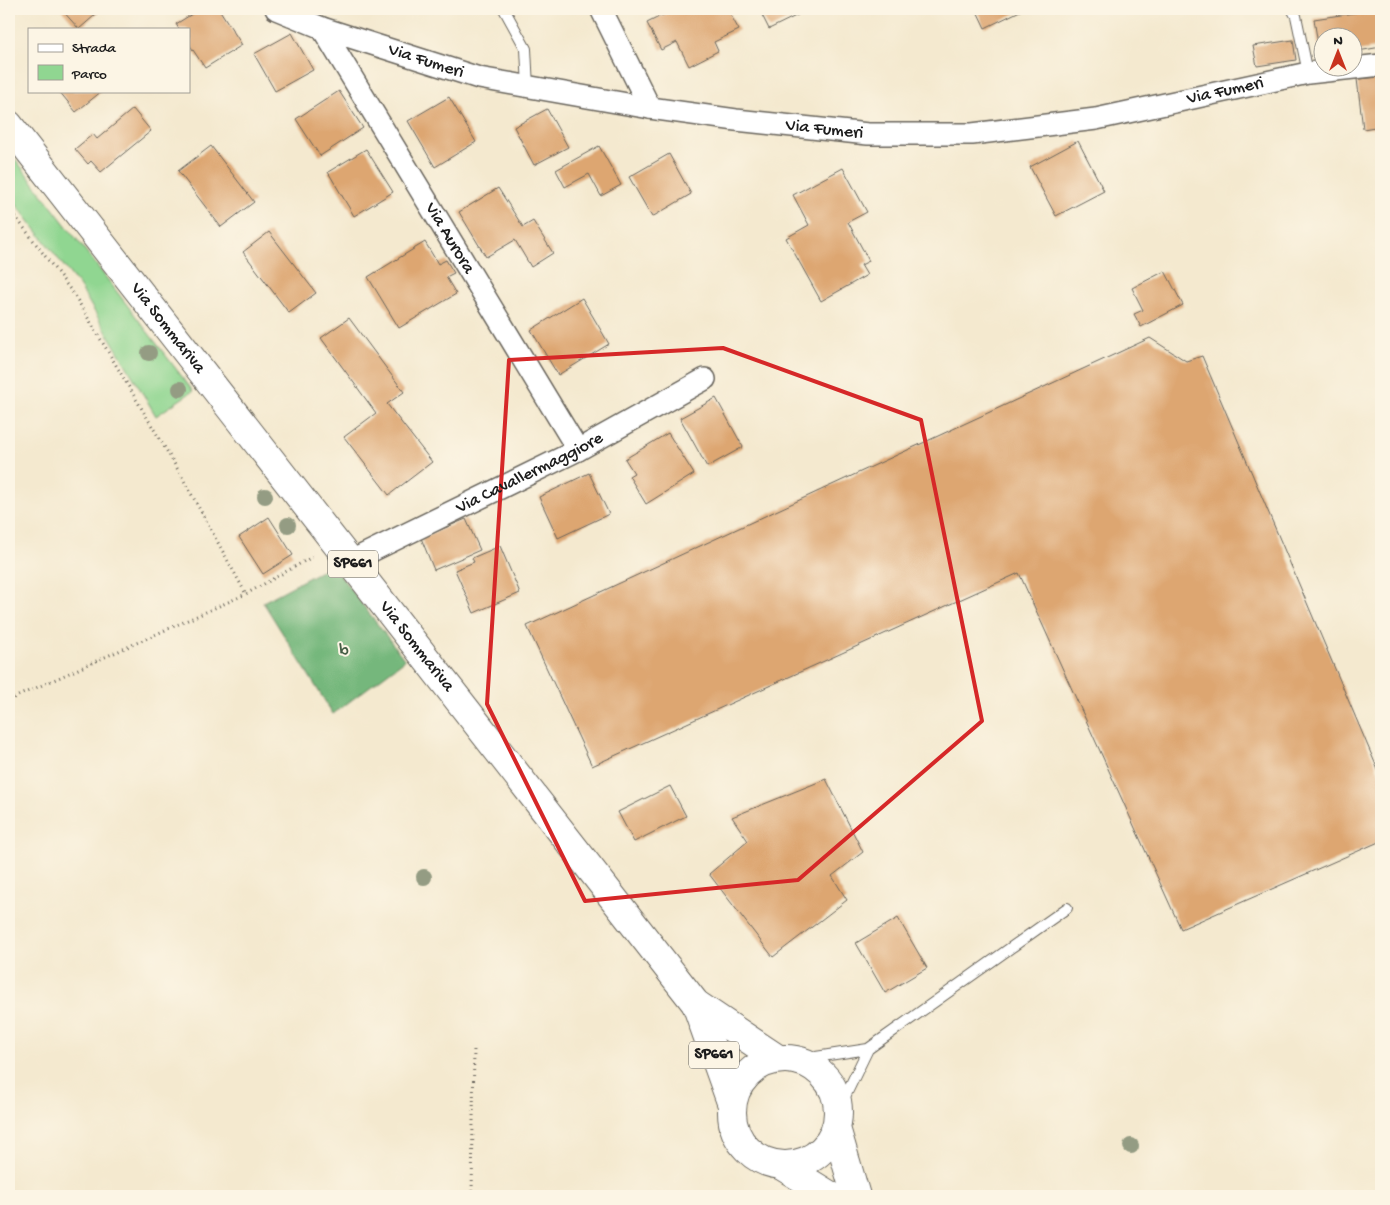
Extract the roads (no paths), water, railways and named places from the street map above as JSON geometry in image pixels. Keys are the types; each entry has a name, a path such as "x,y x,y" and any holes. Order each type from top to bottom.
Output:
{"main road":[{"name":"Via Sommariva","path":"9,125 696,1004 732,1105"},
{"name":"Via Sommariva","path":"696,1004 787,1059"},
{"path":"831,1196 782,1166 764,1162 749,1152 738,1139 732,1123 732,1105 737,1088 747,1074 762,1064 787,1059 813,1066 826,1078 835,1094 837,1119 856,1196"},
{"path":"782,1166 799,1164 815,1156 828,1144 837,1119"}],"street":[{"name":"Via Fumeri","path":"276,9 322,28 479,78 650,108 736,120 868,134 972,134 1096,119 1308,74 1381,65"},
{"path":"600,9 650,108"},
{"name":"Via Aurora","path":"322,28 578,450"},
{"name":"Via Cavallermaggiore","path":"344,552 578,450 704,379"}],"lane":[{"path":"504,9 526,49 528,87"},
{"path":"1292,9 1296,16 1308,74"},
{"path":"787,1059 868,1049 1067,908"},
{"path":"837,1119 868,1049"}],"park label":[{"name":"b","path":"344,651"}]}
